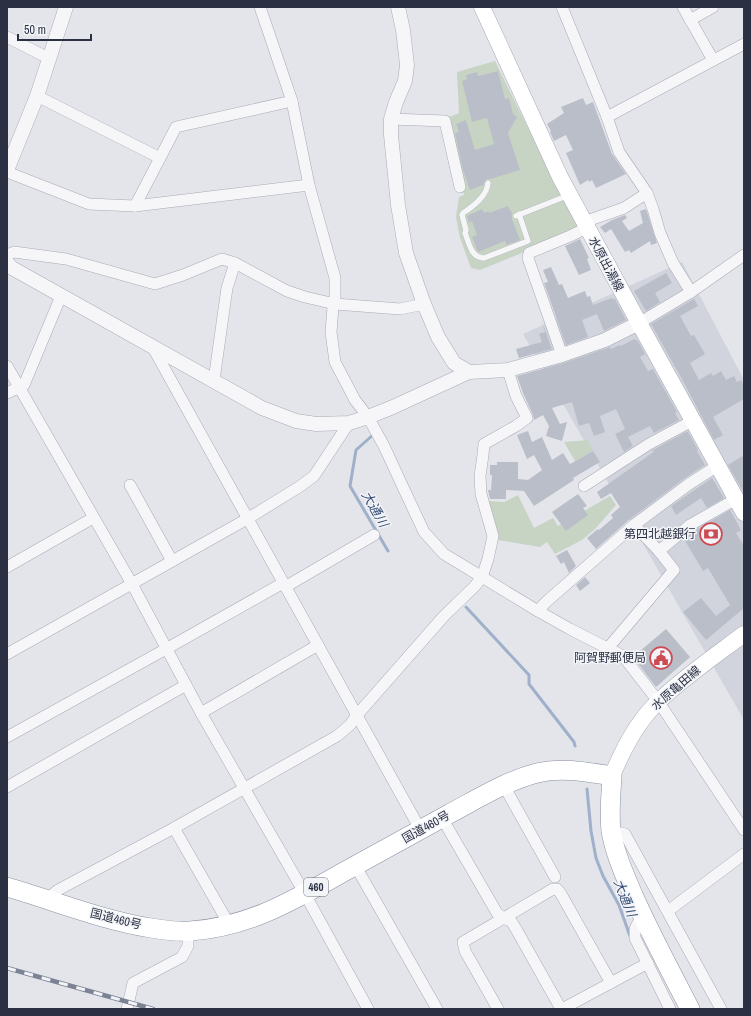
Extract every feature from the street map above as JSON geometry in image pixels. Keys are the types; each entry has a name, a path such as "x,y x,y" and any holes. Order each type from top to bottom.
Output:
{"highway":[{"name":"国道460号","path":"7,887 114,921 161,930 188,932 230,926 270,912 478,798 537,773 555,770 575,770 612,776"},
{"path":"612,776 610,805 611,831 621,867 642,915 690,1009"}],"main road":[{"name":"水原出湯線","path":"482,7 560,177 692,421 744,513"},
{"name":"水原亀田線","path":"612,776 628,740 658,701 702,665 744,634"}],"street":[{"path":"66,7 48,58 37,96 8,168 89,204 136,206 309,184"},
{"path":"260,7 292,101 309,184 335,278 335,304 333,307 331,332 335,362 355,400 368,418 384,446 424,532 444,554 538,612 623,656 658,701 744,830"},
{"path":"398,7 403,30 407,65 404,81 391,119 393,169 406,253 424,304 438,337 454,363 469,372"},
{"path":"562,7 607,117 619,152 647,193 660,233 673,263 691,292"},
{"path":"683,7 713,60"},
{"path":"690,20 713,7"},
{"path":"7,37 48,58"},
{"path":"607,117 744,44"},
{"path":"37,96 160,158"},
{"path":"136,206 176,127 292,101"},
{"path":"391,119 445,121 460,187"},
{"path":"562,355 528,258 528,253 570,236 585,225 624,208 647,193"},
{"path":"7,255 14,252 66,259 155,284 183,275 222,259 235,263 287,290 305,297 335,304 400,309 424,304"},
{"path":"7,264 61,296 262,408 296,421 316,424 348,423 368,418 469,372 508,370 562,355 605,340 639,324 691,292 744,255"},
{"path":"214,380 226,288 235,263"},
{"path":"7,393 24,385 61,296"},
{"path":"152,346 420,829"},
{"path":"7,366 132,584 201,713 305,894 368,1009"},
{"path":"47,899 58,890 174,828 337,736 350,725 356,715 444,616 475,586 482,577 493,536 481,494 480,476 484,455 484,444 527,418 516,396 508,370"},
{"path":"584,486 649,444 692,421"},
{"path":"7,654 247,519 299,487 314,476 348,423"},
{"path":"538,612 546,602 634,525 689,484 717,466"},
{"path":"130,485 172,561"},
{"path":"659,551 690,525 736,499"},
{"path":"7,567 93,518"},
{"path":"608,648 674,570 659,551 634,525"},
{"path":"7,737 374,534"},
{"path":"201,713 318,645"},
{"path":"7,787 186,685"},
{"path":"504,786 555,876"},
{"path":"442,818 497,913 503,918 511,921 562,1009 648,963"},
{"path":"174,828 230,926"},
{"path":"611,831 625,834 722,1009"},
{"path":"668,911 744,854"},
{"path":"356,865 437,1009"},
{"path":"498,1009 465,951 463,942 553,889 557,889 561,894 611,982"},
{"path":"642,915 635,929 635,938 670,1009"},
{"path":"127,1009 133,984 182,957 188,946 188,932"}],"lane":[{"path":"488,183 488,190 479,201 462,215 466,230 465,233 474,255 479,258 484,258 528,241 517,215 570,195"}],"shaded area":[{"path":"682,262 744,380 744,720 523,334"}],"green space":[{"path":"495,61 561,195 579,228 571,233 480,270 471,268 460,238 456,217 459,197 464,195 447,118 459,113 457,72"},
{"path":"588,440 593,451 575,461 564,442"},
{"path":"518,495 534,528 553,518 558,526 610,496 616,505 595,529 582,540 555,554 547,542 540,547 498,540 488,501 504,502"}],"building":[{"path":"498,71 505,99 509,98 513,114 517,117 508,133 520,170 486,179 483,185 470,190 463,170 455,133 459,132 456,124 466,120 475,150 494,144 487,118 472,122 462,81 467,79 466,75 477,72 478,76"},
{"path":"583,98 586,105 593,102 612,154 626,174 596,188 592,180 589,182 588,180 580,185 566,153 573,150 566,135 554,141 547,124 564,113 561,107"},
{"path":"508,206 520,240 506,245 505,241 478,252 472,237 477,235 472,221 469,223 467,216 482,209 484,213 489,211 489,213"},
{"path":"646,209 657,243 651,245 650,241 631,253 629,250 625,252 611,229 605,233 600,227 625,215 627,218 622,221 629,231 643,223 640,211"},
{"path":"580,239 589,258 587,259 591,270 579,275 565,246"},
{"path":"551,267 559,285 562,284 568,298 585,291 587,297 590,296 593,305 612,298 615,299 626,320 604,331 597,314 582,320 588,337 566,345 544,283 548,282 543,270"},
{"path":"666,273 672,283 655,293 660,302 646,311 634,291"},
{"path":"694,299 698,306 680,316 691,336 694,335 705,354 690,363 699,380 711,373 713,376 721,371 726,380 734,376 737,382 741,380 744,385 744,399 713,417 723,435 714,440 651,324"},
{"path":"541,319 552,349 519,358 516,349 542,342 539,334 545,332"},
{"path":"634,339 638,341 645,354 640,357 648,371 653,369 677,412 675,413 679,420 654,433 650,426 628,437 633,446 624,452 615,434 625,429 616,409 600,416 605,432 594,436 589,423 579,426 572,402 552,408 560,424 567,422 562,441 546,436 549,426 543,415 534,420 517,376 564,363 610,347 611,349 620,345 621,346"},
{"path":"528,431 532,442 542,437 552,460 563,453 570,464 593,451 600,462 573,478 574,480 534,506 524,491 506,490 506,499 490,499 488,490 491,490 492,475 490,475 490,465 497,465 497,462 518,462 518,479 528,480 542,470 534,455 527,459 517,435"},
{"path":"688,432 705,465 630,519 596,549 587,538 613,518 611,515 620,507 611,493 601,499 597,492 655,451 651,451"},
{"path":"744,455 744,493 728,465"},
{"path":"712,478 724,498 707,508 701,498 676,515 671,506"},
{"path":"578,494 587,506 583,508 588,515 566,531 552,512"},
{"path":"730,510 741,530 736,533 744,546 744,608 706,640 683,612 701,598 716,616 730,605 708,568 703,571 684,539 694,531"},
{"path":"567,550 576,566 569,573 564,562 561,564 556,556"},
{"path":"585,577 590,583 580,591 576,585"},
{"path":"666,629 690,657 656,687 633,657"}],"waterway":[{"name":"大通川","path":"374,434 356,450 350,486 388,551"},
{"name":"大通川","path":"466,607 529,675 529,684 574,742 575,746"},
{"name":"大通川","path":"587,789 591,831 596,858 603,876 619,905 631,939"}],"railway":[{"path":"7,968 153,1009"}],"place":[{"name":"第四北越銀行","path":"711,534"},
{"name":"阿賀野郵便局","path":"661,658"}]}
